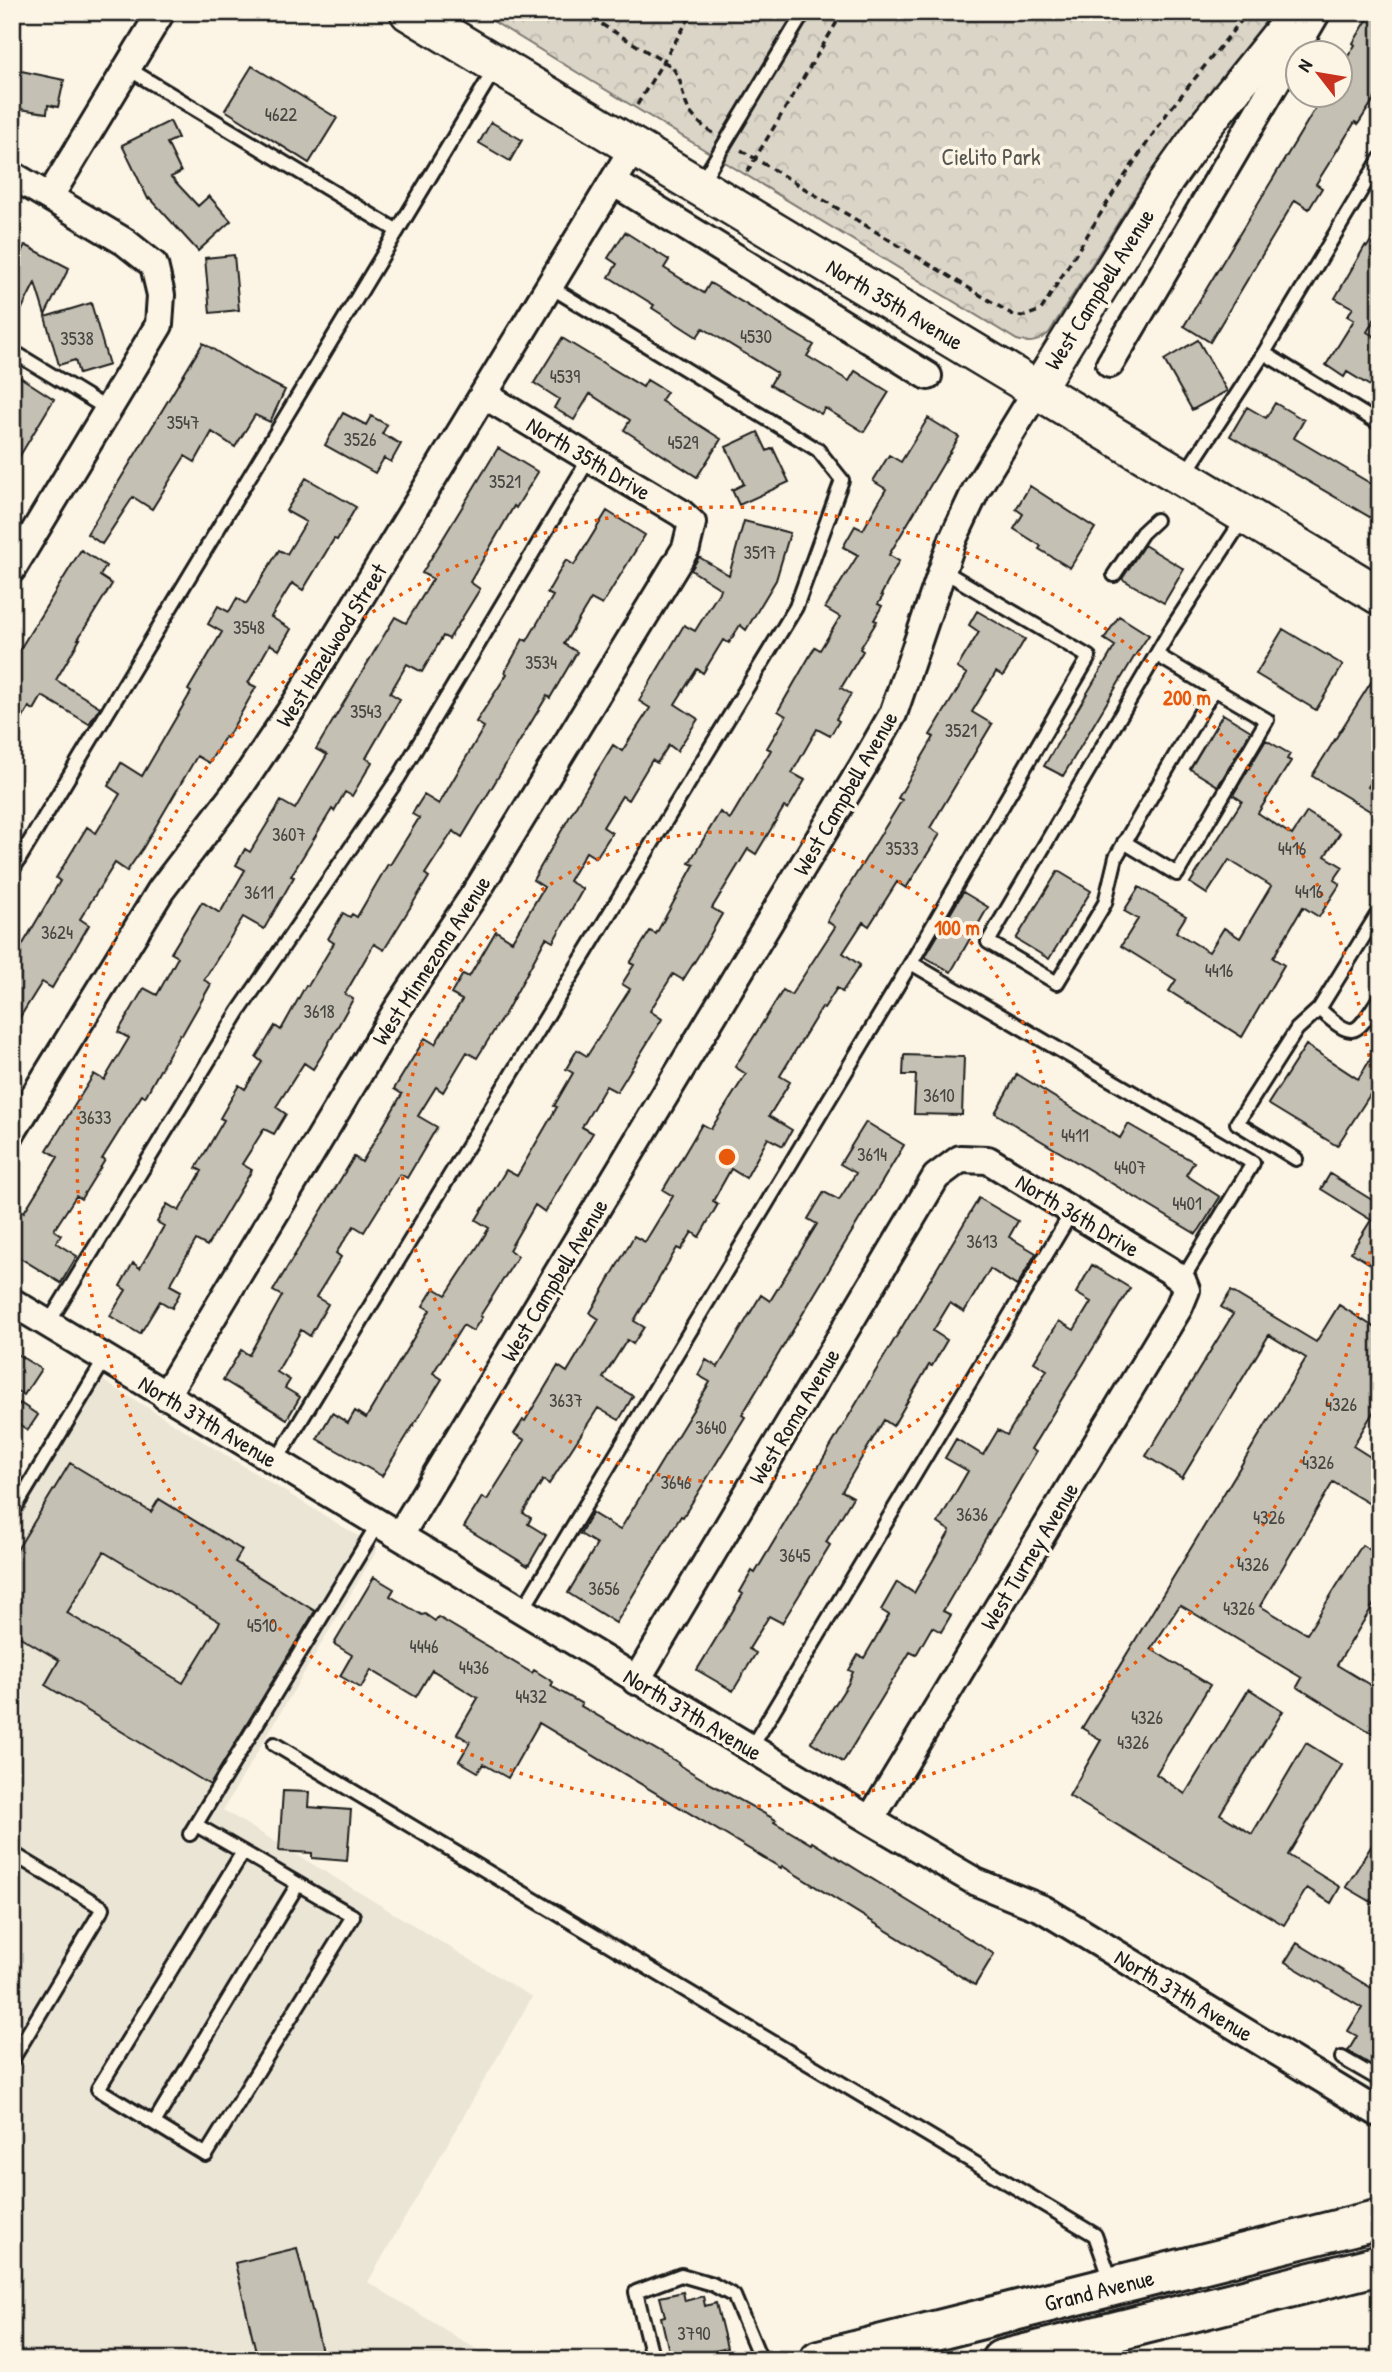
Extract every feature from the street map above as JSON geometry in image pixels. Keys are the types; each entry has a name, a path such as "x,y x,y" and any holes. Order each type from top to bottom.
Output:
{"highway":[{"name":"Grand Avenue","path":"819,2360 1380,2219"},
{"name":"Grand Avenue","path":"1001,2360 1377,2270"}],"main road":[{"name":"North 35th Avenue","path":"409,12 1380,596"}],"street":[{"path":"50,196 161,12"},
{"name":"West Campbell Avenue","path":"389,1528 840,804 892,714 942,570 976,490 1167,180 1206,125 1297,12"},
{"name":"West Campbell Avenue","path":"1110,364 1317,12"},
{"name":"West Hazelwood Street","path":"12,1132 161,890 239,788 296,703 634,147"},
{"path":"12,175 125,242 154,265 162,295 159,325 12,569"},
{"path":"612,182 928,376"},
{"name":"North 35th Drive","path":"484,395 590,457 681,513 692,523"},
{"name":"West Minnezona Avenue","path":"164,1396 383,1032 480,886 686,548 692,523"},
{"name":"North 36th Drive","path":"960,1159 988,1160 1073,1210 1184,1285"},
{"name":"West Roma Avenue","path":"636,1681 936,1177 960,1159"},
{"name":"West Turney Avenue","path":"870,1820 1172,1319 1184,1285"},
{"name":"North 37th Avenue","path":"12,1302 870,1820 976,1882 1043,1909 1380,2114"}],"lane":[{"path":"699,186 803,12"},
{"path":"12,871 497,65"},
{"path":"127,68 396,230"},
{"path":"1183,477 1264,353 1380,159"},
{"path":"276,1461 796,607 842,480 818,450 550,286"},
{"path":"12,351 109,410"},
{"path":"1264,353 1380,424"},
{"path":"48,1324 239,1011 399,777 590,457"},
{"path":"1214,689 1124,842 1116,857 1105,903 1057,983 988,942 1157,655 1245,515"},
{"path":"1114,575 1142,533 1156,520"},
{"path":"522,1611 911,963 1089,657 942,570"},
{"path":"1124,842 1177,874 1267,720 1157,655"},
{"path":"1296,1159 1237,1123 1297,1029 1319,1009 1380,910"},
{"path":"911,963 1253,1163 1184,1285"},
{"path":"1319,1009 1340,1027 1354,1030 1362,1026 1380,998"},
{"path":"751,1748 1073,1210"},
{"path":"12,1513 105,1359"},
{"path":"243,1852 98,2089 206,2155 353,1916 243,1852 193,1829 389,1528"},
{"path":"274,1744 1095,2235 1113,2286"},
{"path":"12,1853 103,1908 12,2060"},
{"path":"154,2123 298,1884"},
{"path":"1342,2058 1380,2080"},
{"path":"653,2360 636,2292 681,2275 712,2284 734,2296 761,2360"}],"path":[{"path":"581,12 671,66 680,75 688,108 696,120 755,159 1015,316 1041,310 1114,192 1168,112 1248,12"},
{"path":"637,105 693,12"},
{"path":"747,172 844,12"}],"shaded area":[{"path":"102,1380 378,1548 223,1810 532,1997 368,2282 494,2360 12,2360 12,1528"}],"green space":[{"name":"Cielito Park","path":"478,12 1273,12 1188,119 1141,186 1049,333 1030,342 1017,340"}],"building":[{"path":"1372,12 1380,12 1380,90 1358,124 1355,122 1316,184 1322,188 1309,209 1295,200 1210,342 1184,326 1316,108 1354,108 1354,41"},
{"path":"252,66 337,118 309,163 225,110"},
{"path":"12,69 64,80 58,107 48,105 47,113 12,108"},
{"path":"170,121 178,138 167,143 181,172 171,177 198,206 209,196 231,221 198,251 150,198 148,199 122,145"},
{"path":"491,122 522,140 510,161 479,143"},
{"path":"1380,226 1380,310 1367,332 1380,340 1380,392 1347,372 1344,377 1326,365 1354,320 1347,316 1353,308 1335,298 1365,246 1367,247"},
{"path":"625,232 669,260 664,268 704,293 710,283 814,345 807,356 849,381 855,371 889,392 864,432 825,408 821,414 770,385 777,373 703,328 697,337 652,308 654,305 609,277 617,264 608,258"},
{"path":"25,245 69,268 45,315 35,283 12,328 12,268"},
{"path":"234,255 239,310 210,313 205,258"},
{"path":"91,303 109,365 79,374 75,360 59,365 45,317"},
{"path":"562,338 643,387 647,380 667,392 661,401 721,439 697,477 624,430 630,420 590,394 574,420 554,408 559,399 534,383"},
{"path":"1198,340 1227,391 1192,410 1164,360"},
{"path":"203,343 285,390 270,422 255,415 235,447 212,432 195,462 185,456 152,509 133,497 102,544 87,534"},
{"path":"20,377 54,399 12,469 12,389"},
{"path":"1275,403 1304,420 1294,438 1380,489 1380,523 1230,436 1247,407 1266,418"},
{"path":"343,413 366,425 371,416 387,425 382,434 401,444 391,462 384,458 375,473 325,445"},
{"path":"928,418 959,437 889,555 899,561 881,595 883,596 878,604 882,606 874,620 877,621 841,688 851,694 836,719 839,721 830,736 817,729 792,773 805,780 788,809 784,807 756,854 748,849 712,908 722,914 700,953 683,980 673,974 650,1011 662,1019 617,1092 606,1086 582,1127 593,1133 545,1212 535,1205 509,1250 518,1256 473,1331 463,1325 433,1373 442,1379 382,1476 317,1439 332,1413 348,1423 355,1411 366,1418 430,1310 423,1306 434,1288 446,1295 489,1228 476,1220 506,1170 517,1176 557,1107 554,1106 573,1073 566,1069 577,1050 587,1056 630,989 622,984 634,965 630,963 650,931 656,934 694,865 689,863 720,812 730,819 771,750 767,748 786,716 778,711 815,647 820,650 840,617 825,608 858,555 843,547 855,526 863,530 886,489 873,481 889,455 901,462"},
{"path":"758,432 767,451 773,448 789,482 739,505 732,490 744,484 726,447"},
{"path":"498,448 538,472 516,508 514,506 470,582 480,589 449,639 443,636 422,672 407,664 390,693 400,699 366,758 372,762 352,796 345,792 334,811 332,809 291,876 294,877 264,929 243,917 204,980 211,984 145,1097 142,1095 102,1159 105,1160 81,1199 76,1196 54,1230 61,1235 56,1243 77,1256 61,1283 12,1253 12,1217 18,1208 24,1212 58,1157 47,1150 94,1074 104,1080 129,1038 118,1032 144,988 157,995 178,957 171,953 202,902 220,913 245,870 236,865 245,849 250,852 281,801 295,809 327,755 316,749 395,617 406,623 433,579 422,573"},
{"path":"306,478 356,507 303,590 292,583 271,617 291,629 279,650 270,644 248,683 256,687 227,738 225,737 209,763 197,756 127,871 115,863 80,919 89,925 52,988 42,982 12,1030 12,944 20,949 60,881 56,878 87,827 96,833 120,794 108,786 121,763 142,776 222,632 208,624 218,606 229,612 237,598 246,604 279,550 287,554 306,522 286,511"},
{"path":"1030,486 1095,528 1070,568 1039,549 1041,546 1014,529 1023,514 1016,509"},
{"path":"607,511 645,535 602,605 591,599 564,644 577,652 550,698 547,696 462,837 453,831 425,874 429,877 384,950 374,944 345,994 353,999 322,1055 313,1069 304,1063 276,1107 286,1114 274,1134 264,1129 242,1164 252,1170 207,1246 196,1240 170,1285 181,1291 172,1308 160,1301 140,1334 110,1316 126,1290 120,1286 133,1263 140,1268 164,1226 157,1222 167,1204 179,1211 202,1171 196,1168 224,1120 220,1118 239,1085 245,1089 262,1062 256,1057 275,1026 281,1030 334,943 328,939 343,913 357,917 419,818 412,814 424,795 439,804 484,727 476,722 507,674 505,672 523,639 527,641 553,596 547,593 566,560 574,565"},
{"path":"744,521 790,533 776,580 746,630 740,625 729,643 723,640 703,673 697,669 675,704 698,719 677,751 669,745 657,763 652,760 628,800 622,796 603,827 612,833 596,858 586,852 569,881 583,889 553,942 546,938 477,1058 467,1052 443,1092 436,1087 418,1116 437,1127 407,1178 400,1174 364,1232 354,1226 336,1253 341,1257 316,1297 328,1304 310,1336 301,1330 277,1372 290,1380 285,1388 300,1397 287,1419 223,1380 241,1350 249,1355 282,1296 273,1291 354,1157 362,1162 402,1094 394,1089 425,1038 435,1044 462,1000 451,994 463,974 469,977 496,931 512,941 544,887 533,880 581,797 613,745 622,751 650,708 639,701 684,625 695,631 721,589 691,570 699,557 729,575"},
{"path":"1144,545 1184,569 1164,603 1122,579"},
{"path":"81,550 106,566 100,576 112,584 56,680 100,707 89,724 42,696 34,710 29,707 12,738 12,662"},
{"path":"977,611 1025,639 1003,676 996,672 972,712 992,724 930,828 940,834 906,888 897,882 869,926 863,922 843,953 860,965 842,992 837,988 824,1008 822,1007 780,1076 790,1082 769,1116 792,1130 783,1146 768,1138 746,1178 731,1169 713,1201 718,1204 699,1237 692,1232 681,1250 677,1248 634,1321 644,1327 633,1344 627,1340 603,1378 633,1396 619,1420 598,1408 549,1484 543,1480 523,1513 531,1518 528,1524 546,1535 528,1566 464,1527 482,1497 487,1500 525,1440 514,1434 523,1420 525,1421 558,1366 567,1372 599,1319 590,1313 634,1236 645,1242 673,1196 663,1190 702,1124 711,1129 746,1074 735,1067 783,990 791,995 835,927 827,921 902,800 898,798 934,737 930,735 967,674 957,668 979,632 969,625"},
{"path":"1119,616 1149,635 1063,776 1044,766 1115,646 1104,639"},
{"path":"1283,629 1343,665 1316,710 1256,674"},
{"path":"1380,668 1380,769 1368,787 1380,794 1380,817 1312,776"},
{"path":"1223,714 1251,731 1218,786 1190,769"},
{"path":"1266,740 1290,754 1287,759 1291,761 1258,813 1292,835 1307,812 1340,833 1325,856 1343,867 1334,880 1340,884 1319,917 1303,907 1273,958 1284,965 1242,1037 1169,991 1176,980 1121,946 1138,919 1124,911 1139,887 1186,916 1176,932 1209,952 1224,928 1240,938 1271,886 1229,860 1207,894 1190,883 1242,801 1233,795"},
{"path":"1058,871 1091,891 1049,959 1016,939"},
{"path":"963,892 988,907 951,972 925,957"},
{"path":"1380,1044 1380,1079 1337,1146 1268,1104 1306,1045 1358,1079"},
{"path":"904,1055 964,1057 962,1115 914,1114 916,1075 903,1075"},
{"path":"1017,1074 1120,1138 1128,1124 1194,1162 1186,1175 1220,1197 1196,1234 995,1113"},
{"path":"866,1122 904,1145 742,1415 745,1417 616,1623 568,1593 597,1544 580,1534 592,1513 620,1530 710,1382 698,1375 706,1360 718,1367 761,1295 770,1301 817,1224 808,1219 824,1192 839,1200 856,1173 840,1164"},
{"path":"1330,1174 1380,1205 1380,1270 1351,1252 1371,1220 1321,1189"},
{"path":"979,1198 1018,1221 1009,1237 1036,1253 1017,1286 990,1269 964,1312 950,1303 933,1331 947,1340 893,1426 884,1420 842,1491 853,1497 826,1542 830,1545 782,1623 769,1616 749,1649 756,1653 733,1691 697,1670 743,1594 740,1592 752,1571 755,1573"},
{"path":"1092,1265 1130,1288 1031,1449 1036,1452 943,1611 951,1615 941,1632 932,1627 916,1655 910,1652 843,1762 811,1742 848,1684 853,1672 849,1670 858,1655 864,1658 889,1615 881,1610 897,1582 914,1593 950,1531 938,1523 968,1471 945,1458 956,1439 983,1455 998,1430 1007,1435 1047,1370 1034,1362 1059,1321 1074,1330 1091,1302 1076,1293"},
{"path":"1231,1291 1316,1342 1339,1305 1380,1331 1380,1401 1353,1446 1380,1463 1380,1510 1333,1482 1260,1606 1307,1634 1362,1545 1380,1556 1380,1594 1337,1665 1380,1691 1380,1738 1297,1687 1302,1678 1180,1605 1151,1649 1210,1685 1156,1774 1185,1794 1249,1689 1283,1711 1220,1814 1252,1834 1306,1743 1342,1765 1288,1855 1340,1887 1331,1903 1307,1888 1284,1925 1069,1796 1101,1740 1082,1728 1306,1358 1269,1335 1182,1478 1146,1456 1233,1314 1221,1307"},
{"path":"12,1351 41,1369 24,1395 12,1388"},
{"path":"20,1403 38,1415 28,1430 12,1420 12,1414"},
{"path":"70,1463 151,1512 159,1499 242,1550 235,1562 315,1611 210,1785 45,1685 59,1660 12,1632 12,1558","holes":["104,1552 220,1622 183,1683 67,1613"]},
{"path":"374,1577 394,1589 390,1596 435,1621 438,1617 532,1673 534,1670 553,1682 551,1686 582,1704 581,1706 776,1820 774,1822 811,1844 812,1842 994,1954 975,1985 782,1866 781,1868 539,1723 508,1778 483,1764 478,1772 459,1761 470,1742 457,1734 478,1698 432,1670 416,1697 371,1670 361,1688 340,1676 352,1655 334,1644"},
{"path":"283,1791 309,1792 308,1807 351,1810 347,1861 312,1858 312,1853 279,1851"},
{"path":"1380,1832 1380,1907 1346,1887"},
{"path":"1297,1943 1373,1989 1380,1978 1380,2070 1348,2051 1357,2036 1348,2031 1362,2008 1285,1962"},
{"path":"297,2248 324,2360 258,2360 235,2263"},
{"path":"683,2292 685,2301 703,2296 705,2306 716,2303 727,2348 671,2360 661,2317 665,2316 660,2297"}]}
